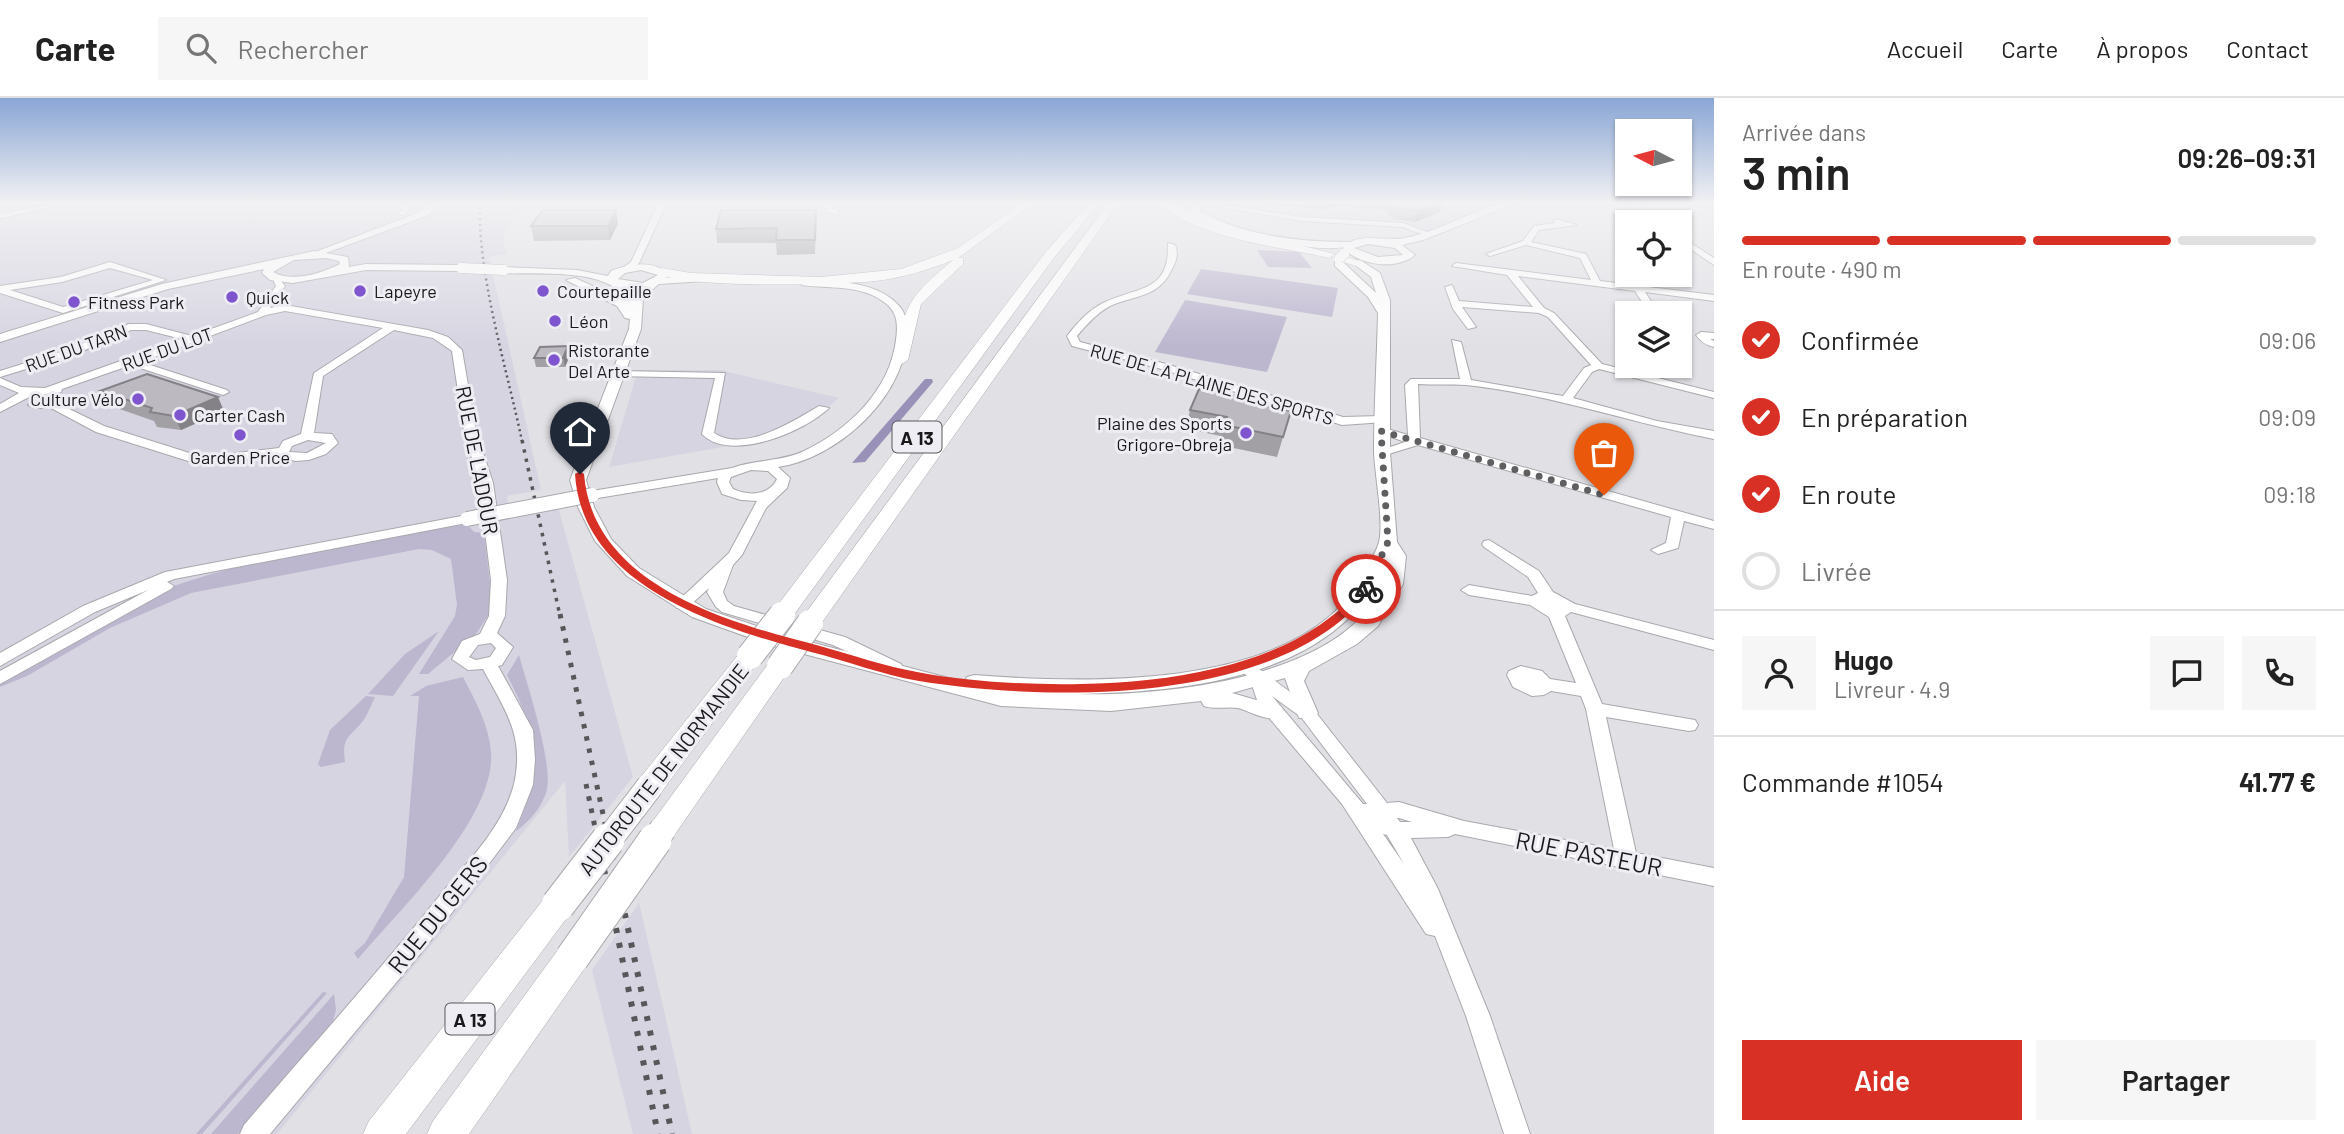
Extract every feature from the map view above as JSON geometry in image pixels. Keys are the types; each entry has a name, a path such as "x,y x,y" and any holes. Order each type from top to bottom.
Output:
{"highway":[{"path":"656,277 796,280 869,277 936,263 960,250"},
{"path":"900,360 918,299 972,250"},
{"name":"AUTOROUTE DE NORMANDIE","path":"382,1134 782,615 1054,250"},
{"name":"AUTOROUTE DE NORMANDIE","path":"446,1134 1079,250"},
{"path":"1330,250 1342,253"}],"main road":[{"path":"1342,253 1354,250"},
{"path":"1404,250 1408,252"},
{"path":"1342,253 1395,260 1409,257 1408,252"},
{"path":"1342,253 1339,264 1372,295 1382,311"},
{"path":"619,277 628,292 629,316 617,357 568,477 577,514 633,572 682,605 745,630 1001,699 1122,703 1190,696 1251,672 1309,639 1348,611 1374,577 1388,542 1382,435 1383,293 1377,277 1342,253"},
{"path":"0,338 157,288 309,256 429,267"},
{"path":"333,272 343,267 343,259"},
{"path":"1384,359 1392,356 1395,260"},
{"path":"273,277 268,270 276,264"},
{"path":"0,343 179,287 237,276 304,279 366,267 429,267 656,277"},
{"path":"532,271 584,285 621,304 629,316"},
{"path":"619,277 656,277"},
{"path":"604,541 586,507 578,481 635,329 637,297 656,277"},
{"path":"910,674 1019,687 1080,689 1147,685 1300,667 1350,639 1371,622 1386,601 1397,571 1397,556 1388,542"},
{"path":"1300,667 1294,681 1307,713"},
{"path":"1190,696 1210,701 1236,700 1273,712"}],"street":[{"path":"309,256 324,250"},
{"path":"342,250 340,252 343,259"},
{"name":"RUE DE LA PLAINE DES SPORTS","path":"1172,250 1174,257 1161,284 1151,292 1106,305 1076,330 1072,336 1076,344 1175,370 1382,435 1714,525"},
{"path":"1333,250 1342,253"},
{"path":"1490,254 1502,250"},
{"path":"1558,250 1583,256 1597,284"},
{"path":"1697,250 1714,262"},
{"path":"0,660 89,609 145,583 185,570 258,559 592,495 792,462 843,432 882,391 900,360 902,326 898,310 890,302 870,292 824,284 656,277 640,253 619,277"},
{"path":"110,265 162,280 63,310 0,290 62,279 110,265"},
{"path":"1456,266 1714,298"},
{"path":"1511,274 1541,310 1598,366 1714,395"},
{"path":"273,277 281,286 266,316 288,315 287,309"},
{"path":"304,279 285,291 279,303 287,309 337,317"},
{"path":"1449,287 1458,309 1471,327"},
{"path":"1638,289 1646,301"},
{"path":"1458,304 1541,310"},
{"name":"RUE DU LOT","path":"51,395 73,383 239,322 266,316 337,317"},
{"name":"RUE DE L'ADOUR","path":"337,317 437,336 452,343 457,349 470,431 486,483 499,580 497,616 487,637"},
{"name":"RUE DU TARN","path":"0,374 74,351 129,327 146,327 192,339"},
{"path":"307,436 318,375 393,327"},
{"path":"1714,336 1701,335 1714,344"},
{"path":"1456,342 1466,382"},
{"path":"132,362 223,393"},
{"path":"1566,400 1588,370 1598,366"},
{"path":"619,374 721,375 708,434 722,442 740,442 771,435 799,424 822,408"},
{"path":"1382,435 1414,443 1412,382 1424,380 1466,382 1566,400 1656,424 1714,435"},
{"path":"0,381 22,400"},
{"path":"0,409 22,400 51,395 111,433 201,461 281,451 292,441 307,436 323,436 332,443 318,454 300,458 286,457 281,451"},
{"path":"22,400 51,395"},
{"path":"682,605 726,565 744,543 760,506 782,485 783,476 774,469 759,466"},
{"path":"732,472 723,482 748,506 749,529"},
{"path":"661,483 709,486 757,497 773,493"},
{"path":"1658,550 1673,545 1678,515"},
{"path":"1489,544 1534,574 1540,598"},
{"path":"0,678 156,590 258,559"},
{"path":"726,565 715,592 721,604 728,609 839,641 910,674"},
{"path":"1469,590 1540,598 1562,610 1714,645"},
{"path":"1562,610 1586,691 1595,709 1627,861"},
{"path":"487,637 500,640 505,648 501,656 489,664 474,666 460,659 467,645 487,637"},
{"name":"RUE DU GERS","path":"253,1134 417,941 506,828 523,785 526,742 524,730 489,664"},
{"path":"1251,672 1273,712 1368,814 1395,830 1427,889 1478,1016 1517,1134"},
{"path":"1251,672 1307,713 1452,956"},
{"path":"1545,684 1586,691"},
{"path":"1595,709 1689,725"},
{"name":"RUE PASTEUR","path":"1368,814 1413,813 1464,829 1714,877"},
{"name":"RUE PASTEUR","path":"1395,830 1464,829"}],"shaded area":[{"path":"0,250 506,250 507,254 489,257 541,490 507,496 510,516 558,507 633,777 569,857 565,781 277,1134 0,1134"},
{"path":"1257,250 1299,252 1312,268 1268,267"},
{"path":"1201,269 1338,288 1332,317 1187,294"},
{"path":"1185,300 1287,317 1267,372 1155,352"},
{"path":"638,370 719,370 839,398 806,425 779,437 609,467"},
{"path":"925,379 932,379 933,382 865,462 852,463"},
{"path":"467,524 474,532 484,533 492,601 489,614 476,634 428,674 419,674 455,616 457,605 451,559 432,550 419,549 191,593 110,628 27,676 0,687 0,682 168,588 204,576 278,558"},
{"path":"439,631 393,696 368,694 405,654"},
{"path":"519,655 544,746 548,781 546,793 538,809 516,831 525,808 534,769 531,734 507,675"},
{"path":"463,677 481,713 491,752 488,778 478,805 442,862 358,959 354,953 365,943 404,877 419,696 410,696 426,686"},
{"path":"366,696 375,697 365,718 346,741 345,762 321,767 318,764 330,730"},
{"path":"639,903 692,1134 633,1134 592,970"},
{"path":"323,992 327,993 202,1134 196,1134"},
{"path":"334,994 336,1010 333,1021 238,1134 211,1134"}],"building":[{"path":"568,346 563,358 534,358 540,347"},
{"path":"147,374 218,397 174,416 150,412 152,408 100,391"},
{"path":"1199,389 1247,398 1245,402 1291,411 1283,437 1224,425 1227,417 1190,410"}],"railway":[{"path":"482,250 494,322 522,441"},
{"path":"522,440 560,616"},
{"path":"560,614 609,842"},
{"path":"586,784 598,842"},
{"path":"598,840 658,1134"},
{"path":"609,840 672,1134"}],"way so far":[{"path":"1366,589 1374,577 1388,542 1381,431 1414,443 1604,495"}],"place":[{"name":"Lapeyre","path":"360,291"},
{"name":"Courtepaille","path":"543,291"},
{"name":"Quick","path":"232,297"},
{"name":"Fitness Park","path":"74,302"},
{"name":"Léon","path":"555,321"},
{"name":"Ristorante Del Arte","path":"554,360"},
{"name":"Culture Vélo","path":"138,399"},
{"name":"Carter Cash","path":"180,415"},
{"name":"Plaine des Sports Grigore-Obreja","path":"1246,433"},
{"name":"Garden Price","path":"240,435"}],"route":[{"path":"580,474 578,481 586,507 614,554 633,572 682,605 722,623 777,640 918,676 1019,687 1080,689 1147,685 1217,673 1255,662 1309,639 1348,611 1366,589"}]}
